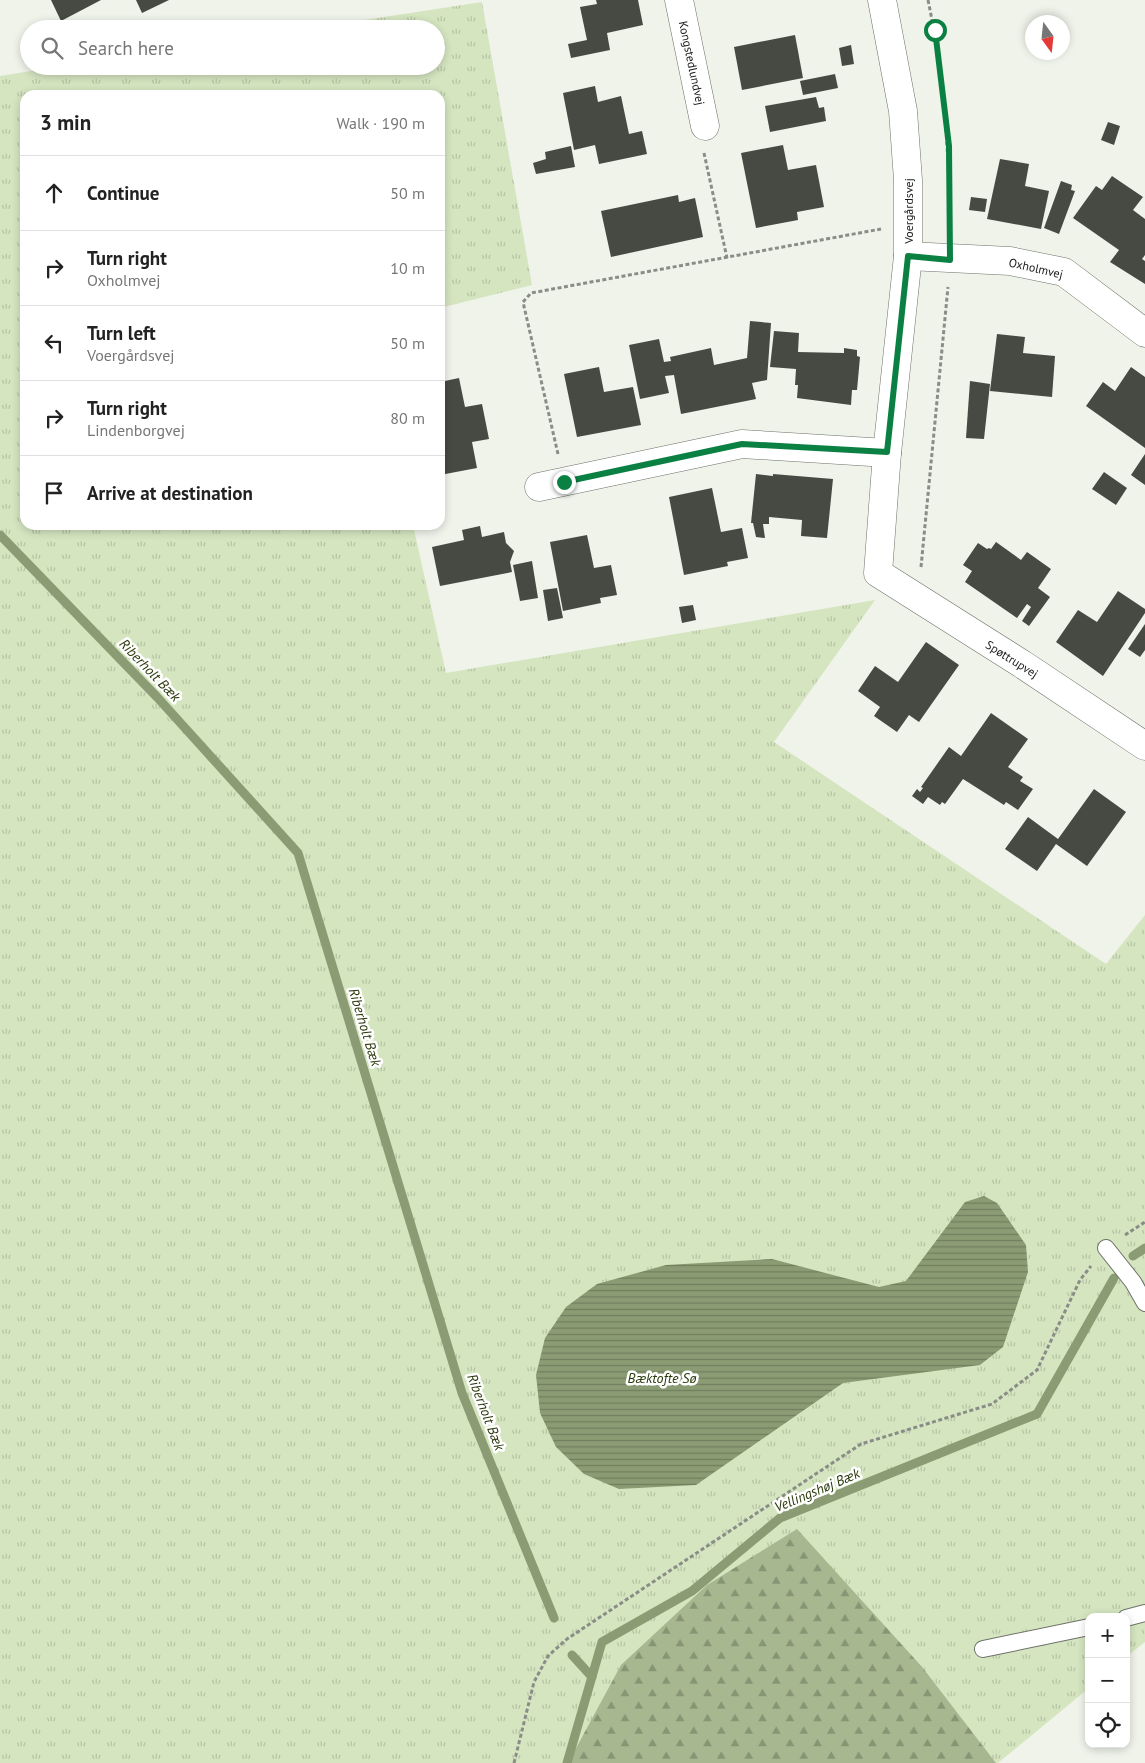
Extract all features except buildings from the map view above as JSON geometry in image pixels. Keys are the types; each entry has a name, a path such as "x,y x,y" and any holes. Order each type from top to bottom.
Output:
{"street":[{"name":"Kongstedlundvej","path":"679,0 705,126"},
{"name":"Voergårdsvej","path":"878,573 887,452 908,256 908,180 903,111 882,0"},
{"name":"Oxholmvej","path":"908,256 950,260 1010,261 1064,272 1145,332"},
{"path":"551,484 742,444 887,452"},
{"name":"Spøttrupvej","path":"878,573 1022,664 1145,746"}],"lane":[{"path":"1106,1248 1132,1282 1145,1304"},
{"path":"1130,1617 1145,1613"},
{"path":"983,1649 1085,1628"}],"path":[{"path":"918,600 950,260 949,146 935,30 928,0"},
{"path":"705,126 703,150 726,258"},
{"path":"551,484 523,302 532,293 908,224"},
{"path":"514,1763 534,1682 548,1656 575,1634 861,1444 992,1404 1037,1370 1080,1280 1106,1248 1145,1222"}],"green space":[{"path":"482,2 532,285 445,307 445,90 20,90 20,530 414,530 446,673 875,600 774,742 1106,964 1145,915 1145,1642 1130,1654 1130,1613 1085,1613 1085,1691 998,1763 996,1763 923,1668 570,1759 568,1763 0,1763 0,76 20,73 20,75 445,75 445,20 365,20"},
{"path":"797,1529 923,1668 996,1763 568,1763 621,1665 707,1585"}],"water":[{"name":"Bæktofte Sø","path":"984,1196 997,1203 1026,1245 1028,1272 1003,1347 980,1365 843,1383 696,1485 619,1489 584,1474 556,1447 540,1413 536,1375 545,1338 566,1307 597,1284 666,1265 772,1259 879,1287 906,1281 965,1202"}],"waterway":[{"name":"Riberholt Bæk","path":"0,535 157,697 298,853 462,1393 554,1618"},
{"name":"Vellingshøj Bæk","path":"1133,1256 1145,1248"},
{"name":"Vellingshøj Bæk","path":"567,1763 602,1642 692,1591 780,1518 1037,1414 1114,1278"},
{"name":"Riberholt Bæk","path":"572,1655 592,1677"}],"route":[{"path":"564,482 742,444 887,452 908,256 950,260 949,146 935,30"}]}
